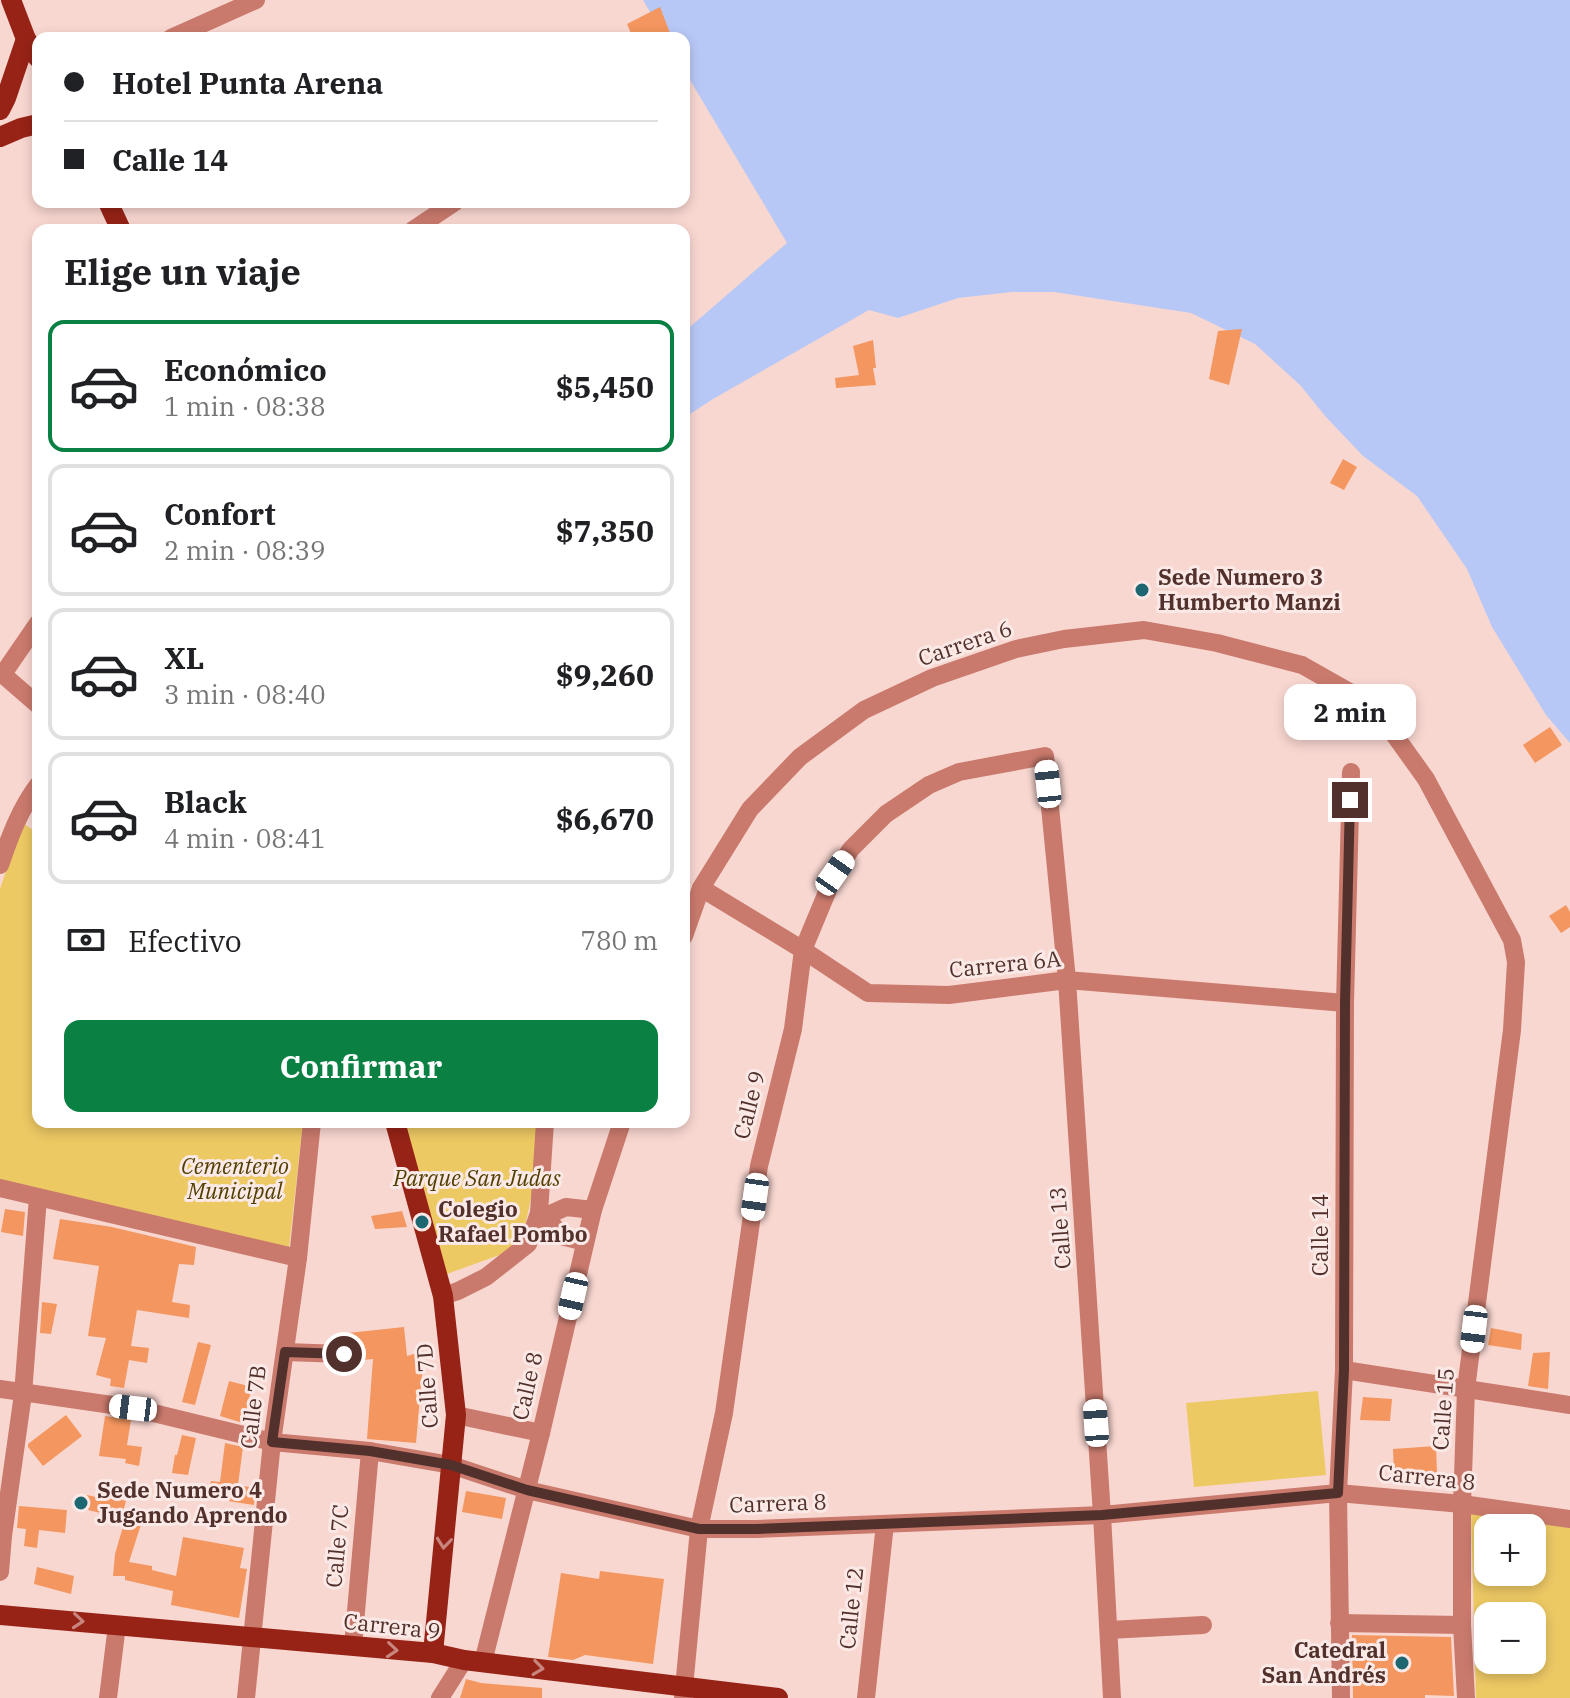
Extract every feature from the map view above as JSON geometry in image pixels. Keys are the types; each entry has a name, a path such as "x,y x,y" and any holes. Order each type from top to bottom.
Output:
{"main road":[{"path":"11,0 32,48"},
{"path":"2,102 26,39"},
{"path":"0,137 32,124"},
{"name":"Calle 7D","path":"397,1128 443,1296 456,1415 433,1653"},
{"name":"Carrera 9","path":"0,1615 433,1653 683,1692 778,1698"}],"street":[{"path":"184,32 256,0"},
{"path":"422,224 446,208"},
{"name":"Carrera 6","path":"690,911 750,809 800,757 864,710 932,678 1016,649 1064,639 1144,630 1217,643 1302,665 1355,695 1383,719 1426,779 1512,940 1516,962 1512,1030"},
{"path":"32,631 1,673 32,700"},
{"name":"Calle 9","path":"683,1692 699,1529 724,1413 759,1166 793,1029 803,950 835,873 851,849 886,814 929,785 959,772 1045,756"},
{"name":"Calle 13","path":"1045,756 1067,980 1112,1698"},
{"name":"Calle 14","path":"1341,1698 1338,1493 1344,1370 1345,1003 1351,772"},
{"path":"0,865 12,828 32,792"},
{"name":"Carrera 6A","path":"701,888 868,993 949,995 1067,980 1345,1003"},
{"name":"Calle 15","path":"1466,1698 1462,1625 1462,1504 1466,1389 1512,1030"},
{"name":"Calle 7B","path":"246,1698 272,1442 298,1258 311,1128"},
{"path":"443,1296 486,1277 528,1244 542,1215 545,1128"},
{"name":"Calle 8","path":"440,1698 473,1661 527,1490 593,1210 620,1128"},
{"path":"0,1188 298,1258"},
{"path":"0,1572 23,1394 38,1197"},
{"path":"542,1215 566,1207 593,1210"},
{"path":"542,1215 561,1236 585,1242"},
{"path":"285,1352 344,1354"},
{"path":"1344,1370 1570,1405"},
{"name":"Carrera 8","path":"0,1389 133,1408 272,1442 370,1451 451,1465 527,1490 699,1529 1102,1515 1338,1493 1462,1504 1570,1519"},
{"path":"456,1415 541,1433"},
{"name":"Calle 7C","path":"353,1646 370,1451"},
{"name":"Calle 12","path":"866,1698 885,1524"},
{"path":"1339,1623 1462,1625"},
{"path":"108,1698 117,1625"},
{"path":"1109,1630 1203,1625"}],"green space":[{"name":"Cementerio Municipal","path":"22,822 32,830 32,1128 302,1128 289,1248 0,1180 0,889"},
{"name":"Parque San Judas","path":"406,1128 537,1128 533,1189 522,1240 511,1251 444,1275"},
{"path":"1318,1391 1326,1475 1194,1487 1186,1403"},
{"path":"1471,1512 1483,1514 1474,1514 1474,1586 1546,1586 1546,1524 1570,1528 1570,1698 1476,1698 1475,1674 1546,1674 1546,1602 1474,1602 1474,1624"}],"water":[{"path":"643,0 1570,0 1570,743 1546,715 1492,627 1467,569 1417,496 1363,456 1300,385 1255,344 1191,313 1054,292 1012,292 958,298 898,318 869,310 690,414 690,327 787,243 690,80 690,32 662,32"}],"building":[{"path":"660,7 670,32 630,32 627,24"},
{"path":"1242,329 1229,385 1209,379 1218,331"},
{"path":"873,340 876,385 836,388 835,378 859,375 853,346"},
{"path":"1343,459 1357,467 1344,490 1330,483"},
{"path":"1550,727 1562,745 1535,763 1523,745"},
{"path":"1566,905 1570,912 1570,927 1561,933 1549,916"},
{"path":"5,1209 25,1212 23,1236 1,1232"},
{"path":"402,1211 407,1227 375,1229 371,1216"},
{"path":"60,1219 112,1227 196,1247 194,1265 179,1264 172,1302 190,1305 189,1318 137,1310 131,1346 149,1348 147,1363 129,1360 124,1388 110,1386 111,1379 96,1375 106,1338 88,1336 99,1266 53,1259"},
{"path":"42,1302 57,1304 51,1334 40,1333"},
{"path":"404,1327 407,1356 424,1351 416,1443 367,1439 373,1359 354,1361 356,1354 349,1343 348,1333"},
{"path":"1491,1328 1522,1334 1521,1350 1488,1345"},
{"path":"198,1342 211,1345 195,1405 182,1402"},
{"path":"1550,1352 1548,1389 1528,1386 1533,1353"},
{"path":"229,1381 252,1387 243,1423 220,1416"},
{"path":"1363,1397 1392,1399 1390,1421 1360,1420"},
{"path":"66,1415 82,1436 43,1466 28,1444"},
{"path":"105,1416 131,1420 127,1445 142,1447 139,1466 125,1463 126,1459 99,1456"},
{"path":"182,1435 196,1438 188,1475 172,1473"},
{"path":"225,1443 243,1447 238,1485 255,1488 254,1505 208,1498 211,1481 220,1482"},
{"path":"1436,1446 1437,1474 1394,1477 1393,1449"},
{"path":"98,1488 124,1494 122,1500 126,1501 121,1518 84,1509 87,1495 96,1497"},
{"path":"466,1491 506,1498 502,1519 462,1512"},
{"path":"19,1506 67,1510 65,1533 39,1530 37,1548 24,1546 26,1529 17,1528"},
{"path":"127,1513 143,1518 129,1562 152,1566 152,1570 176,1576 183,1537 244,1548 240,1568 247,1569 239,1618 171,1605 173,1591 125,1580 125,1576 113,1576 115,1554"},
{"path":"37,1567 74,1576 71,1594 34,1584"},
{"path":"600,1571 664,1579 653,1664 585,1655 573,1660 548,1657 561,1573 599,1579"},
{"name":"Catedral San Andrés","path":"1352,1635 1451,1637 1454,1696 1353,1698"},
{"path":"466,1679 542,1688 542,1698 460,1698"}],"place":[{"name":"Sede Numero 3 Humberto Manzi","path":"1142,590"},
{"name":"Colegio Rafael Pombo","path":"422,1222"},
{"name":"Sede Numero 4 Jugando Aprendo","path":"81,1503"},
{"name":"Catedral San Andrés","path":"1402,1663"}],"route":[{"path":"344,1354 285,1352 272,1442 370,1451 451,1465 527,1490 699,1529 1102,1515 1338,1493 1344,1370 1345,1003 1350,800"}]}
